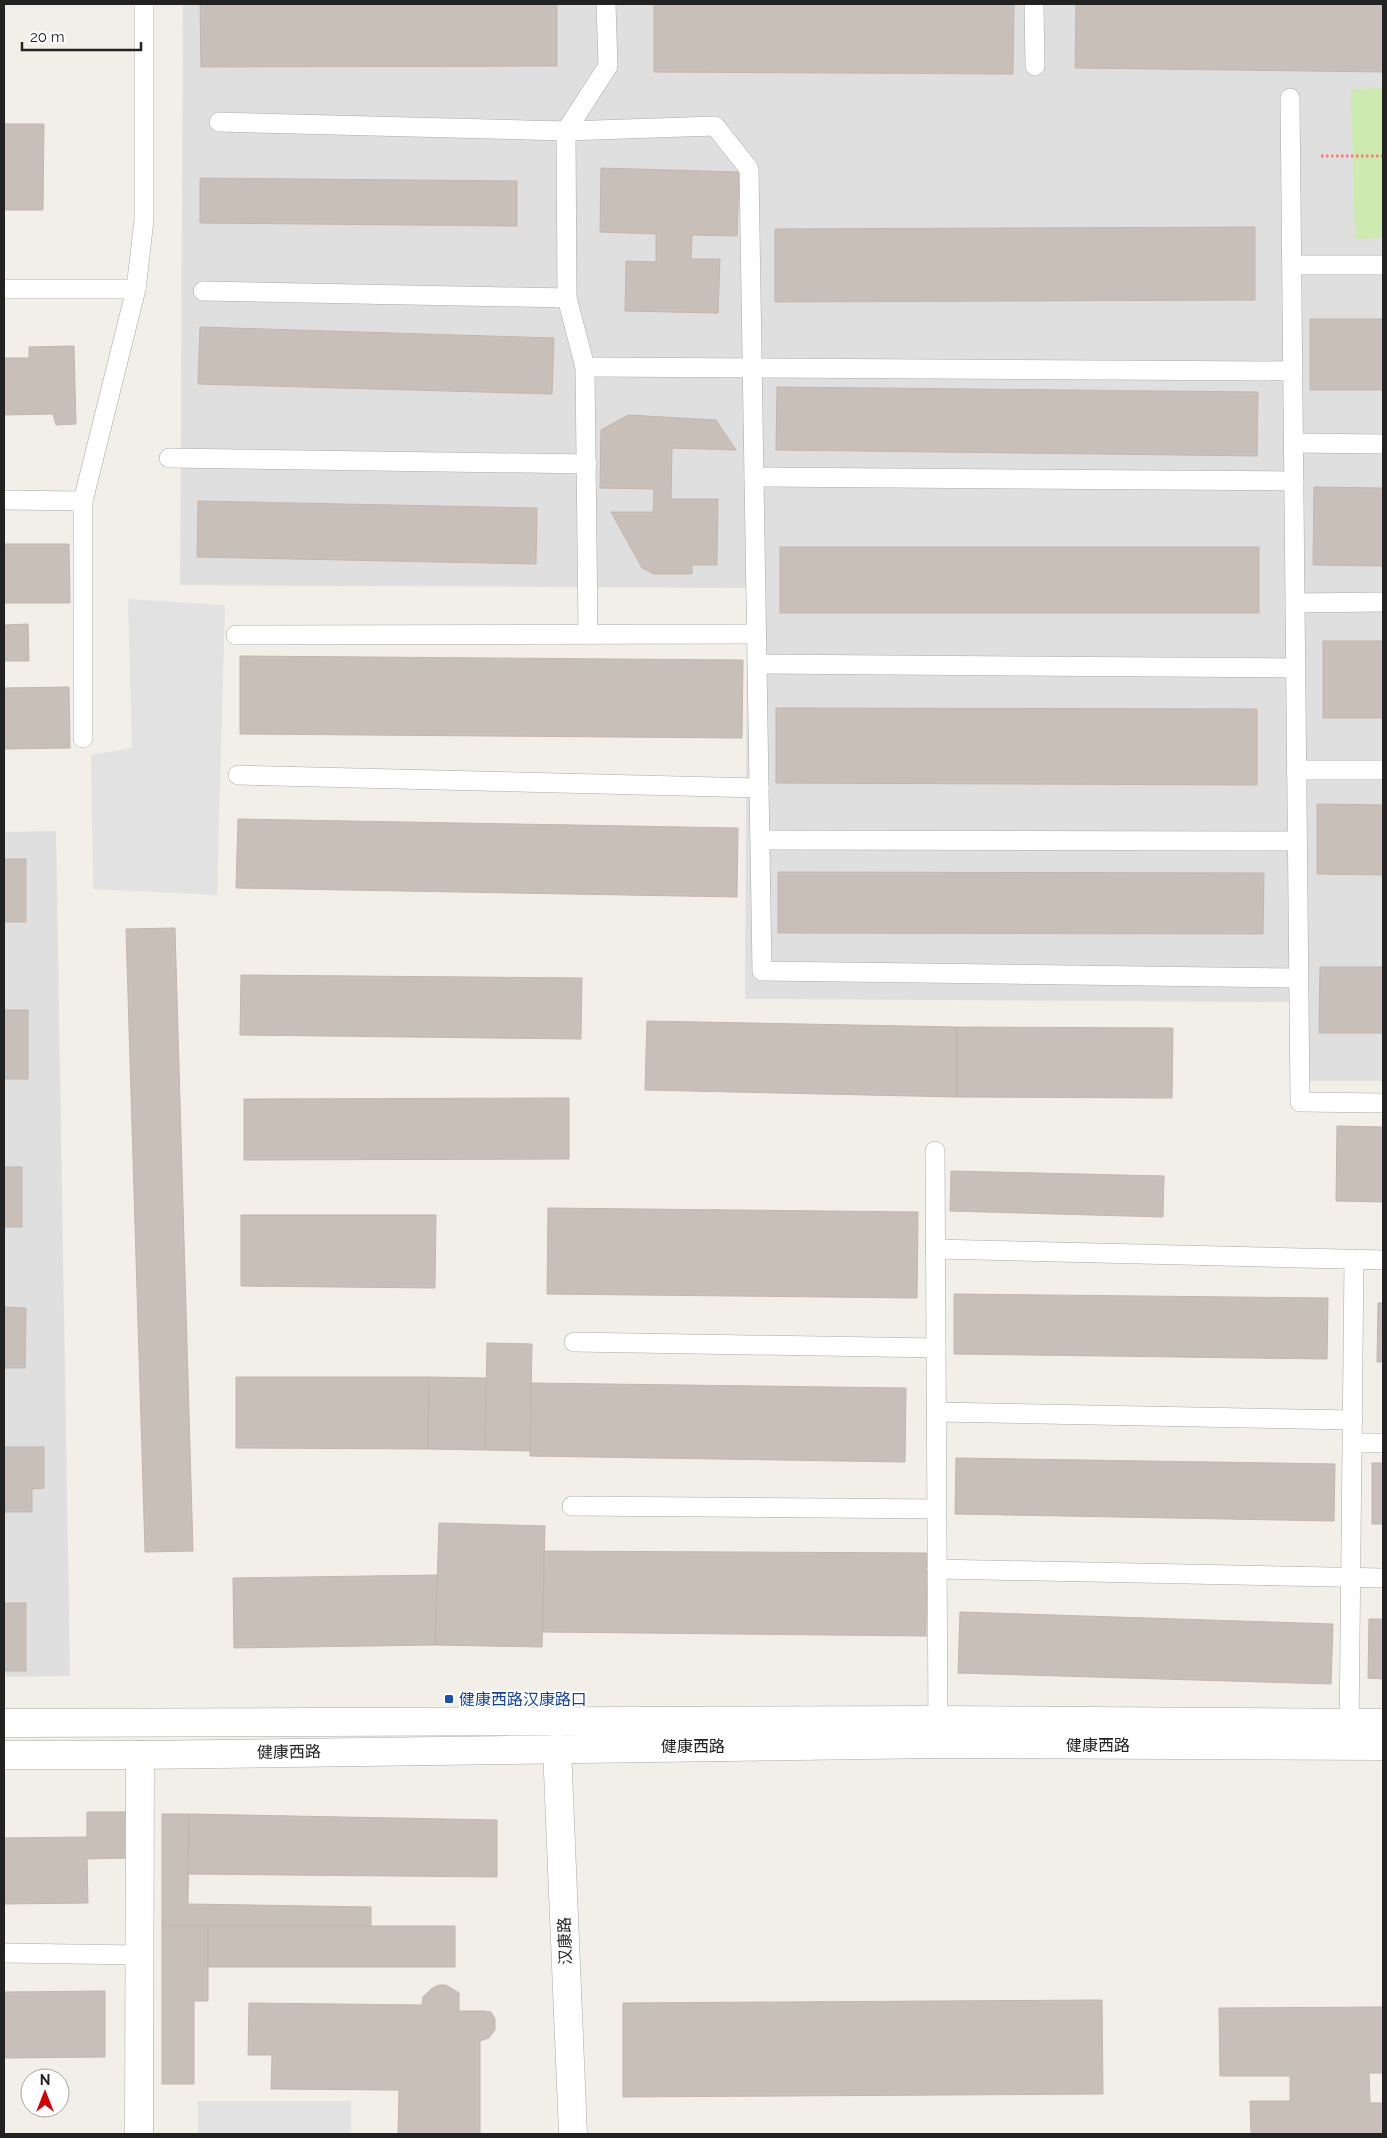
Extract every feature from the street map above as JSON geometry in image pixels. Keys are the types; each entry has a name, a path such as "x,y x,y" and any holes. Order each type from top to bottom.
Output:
{"street":[{"name":"健康西路","path":"4,1723 1349,1734 1383,1723"},
{"name":"健康西路","path":"4,1755 140,1755 557,1748 938,1732"},
{"name":"健康西路","path":"1349,1734 1383,1746"},
{"name":"汉康路","path":"557,1748 572,2134"},
{"path":"139,2134 140,1755"}],"lane":[{"path":"83,738 83,500 136,289 144,220 144,4"},
{"path":"588,634 585,367 567,298 566,131 608,66 606,4"},
{"path":"1034,4 1035,66"},
{"path":"1290,98 1300,1102 1383,1102"},
{"path":"219,122 566,131 715,126 749,169 762,971 1298,978"},
{"path":"1292,265 1383,265"},
{"path":"4,289 136,289"},
{"path":"202,291 567,298"},
{"path":"585,367 1293,371"},
{"path":"1293,443 1383,444"},
{"path":"169,458 587,464"},
{"path":"754,477 1294,481"},
{"path":"4,500 83,500"},
{"path":"1295,603 1383,602"},
{"path":"236,635 756,634"},
{"path":"757,664 1295,668"},
{"path":"1296,770 1383,770"},
{"path":"238,775 759,788"},
{"path":"760,840 1297,841"},
{"path":"934,1151 938,1732"},
{"path":"935,1249 1383,1260"},
{"path":"1349,1734 1354,1260"},
{"path":"574,1342 936,1348"},
{"path":"936,1412 1352,1420"},
{"path":"1352,1443 1383,1443"},
{"path":"572,1506 937,1509"},
{"path":"937,1569 1383,1578"},
{"path":"4,1953 139,1955"}],"path":[{"path":"1290,156 1383,156"}],"shaded area":[{"path":"183,4 1383,4 1383,1081 1293,1081 1293,1002 745,999 747,588 180,585"},
{"path":"128,599 225,605 217,895 93,889 91,755 132,748"},
{"path":"56,831 70,1676 4,1677 4,832"},
{"path":"198,2101 351,2101 351,2134 198,2134"}],"green space":[{"path":"1383,88 1383,238 1355,239 1351,89"}],"building":[{"path":"200,4 557,4 557,66 201,67"},
{"path":"654,4 1014,4 1013,74 654,72"},
{"path":"1076,4 1383,4 1383,72 1075,68"},
{"path":"4,124 44,124 43,210 4,210"},
{"path":"601,168 739,172 737,236 692,235 691,259 720,259 718,313 625,311 626,261 656,262 656,234 600,232"},
{"path":"200,178 517,181 517,226 200,223"},
{"path":"1255,227 1255,300 775,302 775,229"},
{"path":"1310,319 1383,319 1383,390 1310,390"},
{"path":"200,327 554,338 552,394 198,384"},
{"path":"74,346 76,424 56,425 53,414 4,415 4,358 29,358 29,347"},
{"path":"777,387 1258,392 1257,456 776,450"},
{"path":"628,415 716,420 736,450 672,448 671,499 718,499 717,565 692,565 692,574 654,574 642,568 611,512 653,512 654,489 600,488 601,430"},
{"path":"1314,487 1383,488 1383,566 1313,565"},
{"path":"198,501 537,508 536,564 197,557"},
{"path":"4,544 69,544 70,603 4,603"},
{"path":"780,547 1259,547 1259,613 780,613"},
{"path":"28,624 29,661 4,661 4,625"},
{"path":"1323,641 1383,641 1383,718 1323,718"},
{"path":"240,656 743,660 742,738 240,734"},
{"path":"69,687 70,748 4,749 4,688"},
{"path":"776,708 1257,709 1257,785 776,783"},
{"path":"1317,804 1383,805 1383,875 1317,874"},
{"path":"238,819 738,828 737,897 236,888"},
{"path":"4,859 26,859 26,922 4,922"},
{"path":"778,872 1264,873 1263,934 778,933"},
{"path":"175,928 193,1551 145,1552 126,929"},
{"path":"1320,967 1383,967 1383,1033 1319,1033"},
{"path":"241,975 582,978 581,1039 240,1035"},
{"path":"4,1010 28,1010 28,1079 4,1079"},
{"path":"647,1021 957,1027 957,1097 645,1090"},
{"path":"957,1027 1173,1028 1172,1098 957,1097"},
{"path":"569,1098 569,1159 244,1160 244,1099"},
{"path":"1337,1126 1383,1127 1383,1202 1336,1201"},
{"path":"4,1167 22,1167 22,1227 4,1227"},
{"path":"951,1171 1164,1176 1163,1217 950,1211"},
{"path":"548,1208 918,1212 917,1298 547,1294"},
{"path":"241,1215 436,1215 435,1288 241,1286"},
{"path":"954,1294 1328,1298 1327,1359 954,1354"},
{"path":"1378,1303 1383,1303 1383,1362 1377,1362"},
{"path":"4,1307 26,1308 25,1368 4,1368"},
{"path":"487,1343 532,1344 530,1451 485,1450"},
{"path":"236,1377 429,1377 428,1449 236,1448"},
{"path":"429,1377 486,1378 485,1450 428,1449"},
{"path":"531,1383 906,1388 905,1462 530,1456"},
{"path":"4,1447 44,1447 44,1488 32,1489 32,1512 4,1512"},
{"path":"956,1458 1335,1464 1334,1521 955,1514"},
{"path":"1372,1463 1383,1463 1383,1524 1372,1524"},
{"path":"439,1523 545,1526 542,1647 435,1645"},
{"path":"544,1551 927,1553 926,1636 543,1632"},
{"path":"437,1575 435,1645 234,1648 233,1578"},
{"path":"4,1603 26,1603 26,1671 4,1671"},
{"path":"960,1612 1333,1624 1331,1684 958,1673"},
{"path":"1369,1619 1383,1619 1383,1679 1368,1678"},
{"path":"87,1812 126,1812 126,1858 87,1859 88,1903 4,1904 4,1838 87,1837"},
{"path":"162,1814 189,1814 188,1904 371,1907 371,1926 162,1926"},
{"path":"189,1814 497,1820 497,1877 188,1874"},
{"path":"162,1926 208,1926 208,2001 194,2001 194,2084 162,2084"},
{"path":"208,1926 455,1926 455,1967 208,1967"},
{"path":"439,1985 446,1985 459,1993 459,2011 491,2012 495,2019 495,2030 489,2038 480,2041 480,2134 398,2134 399,2090 271,2089 272,2055 248,2055 249,2003 422,2005 423,1997 431,1989"},
{"path":"105,1991 105,2057 4,2058 4,1992"},
{"path":"1102,2000 1103,2094 623,2097 623,2003"},
{"path":"1383,2007 1383,2073 1369,2073 1370,2103 1383,2103 1383,2134 1251,2134 1250,2101 1290,2101 1290,2076 1220,2076 1219,2008"}],"place":[{"name":"健康西路汉康路口","path":"449,1699"}]}
